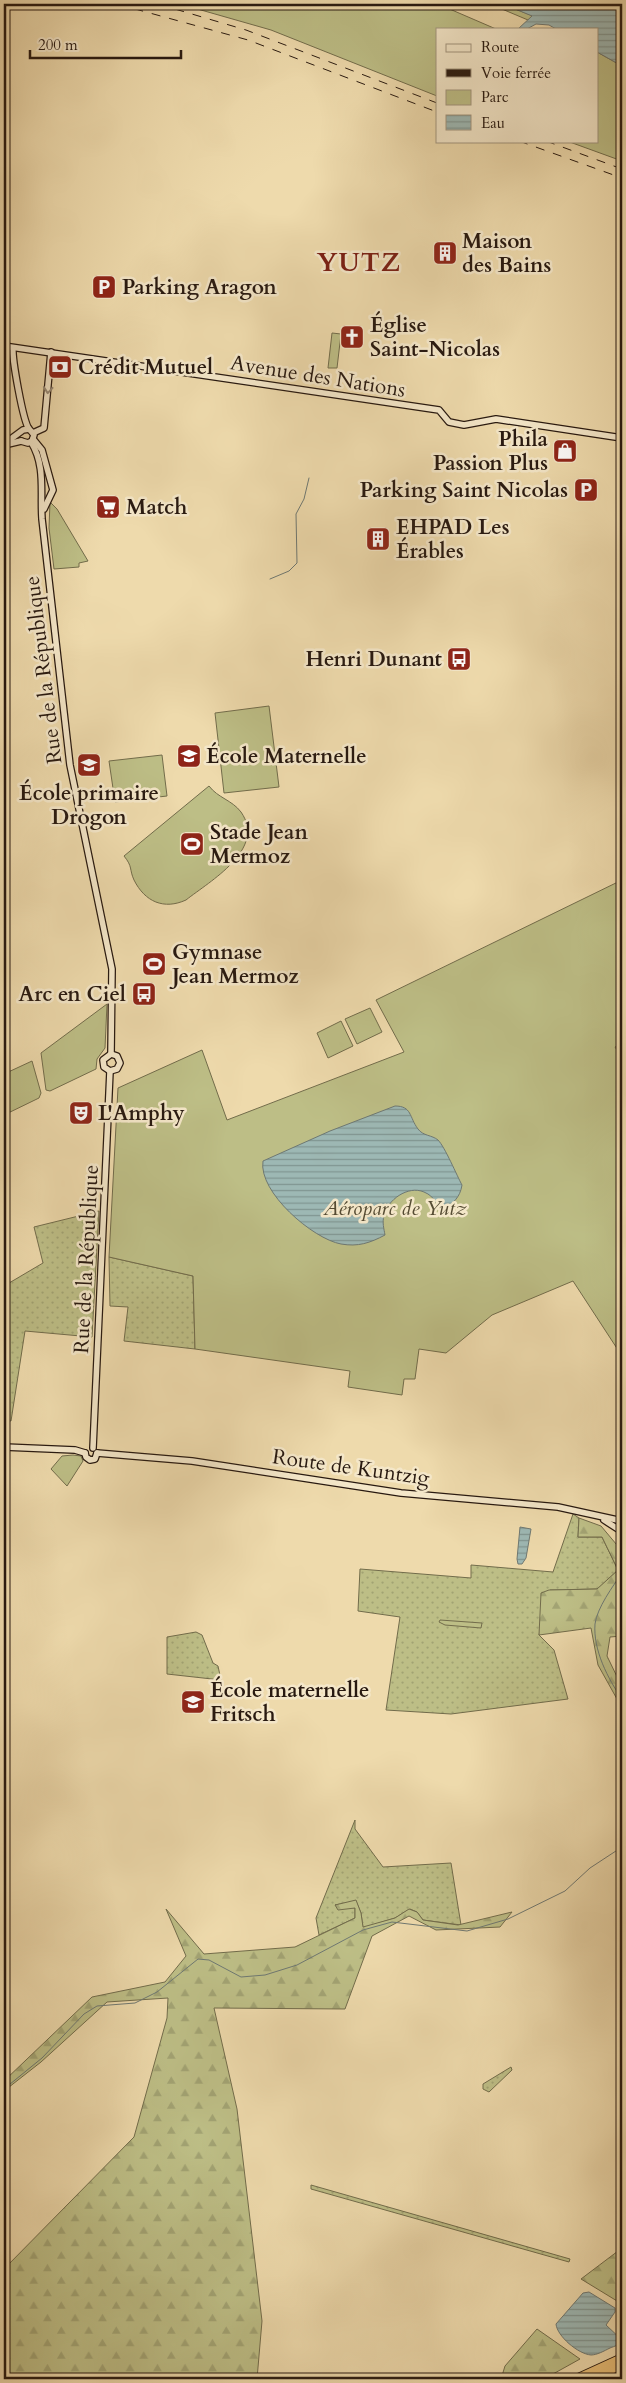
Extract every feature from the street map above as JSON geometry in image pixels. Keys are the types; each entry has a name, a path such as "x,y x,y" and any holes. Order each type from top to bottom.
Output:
{"highway":[{"path":"576,2379 622,2358"},
{"path":"592,2379 622,2365"}],"street":[{"name":"Avenue des Nations","path":"4,346 438,410 449,422 464,425 496,419 622,438"},
{"path":"13,348 12,360 32,436"},
{"path":"4,445 20,441 25,444 32,436 44,428 51,352"},
{"path":"20,432 32,436"},
{"path":"20,432 20,441"},
{"path":"4,445 20,432"},
{"name":"Rue de la République","path":"32,436 38,454 43,492 42,519 70,765 112,969 111,1054"},
{"name":"Rue de la République","path":"32,436 42,450 52,490 44,505 42,519"},
{"path":"43,492 49,496"},
{"path":"111,1054 117,1056 120,1063 117,1069 110,1071 104,1067 103,1060 111,1054"},
{"name":"Rue de la République","path":"95,1451 110,1071"},
{"path":"4,1447 75,1450 85,1453"},
{"path":"87,1449 95,1451 95,1459 90,1460 86,1458 85,1453 87,1449"},
{"name":"Route de Kuntzig","path":"95,1451 202,1462 401,1493 558,1507 600,1517 622,1528"},
{"name":"Route de Kuntzig","path":"600,1517 622,1528"}],"green space":[{"path":"180,4 438,4 494,28 436,28 436,96 271,30"},
{"path":"490,4 503,4 533,16 528,20"},
{"path":"598,53 622,66 622,161 570,142 598,142"},
{"path":"332,333 341,334 337,368 328,368"},
{"path":"50,502 57,509 88,561 79,563 79,567 54,569 49,528"},
{"path":"269,706 279,787 224,793 215,713"},
{"path":"162,755 167,796 115,802 109,761"},
{"name":"Stade Jean Mermoz","path":"209,786 241,812 247,826 247,839 241,851 221,874 186,900 178,903 163,904 149,899 138,888 129,863 124,856"},
{"name":"Aéroparc de Yutz","path":"622,880 622,1043 615,1047 622,1058 622,1351 620,1353 573,1281 492,1315 446,1353 419,1349 415,1379 404,1379 402,1395 348,1387 350,1371 195,1349 193,1276 109,1257 118,1088 202,1050 227,1120 404,1052 376,1000"},
{"path":"107,1004 105,1048 97,1059 96,1069 50,1091 46,1090 41,1053"},
{"path":"370,1008 382,1032 357,1044 345,1019"},
{"path":"341,1021 353,1046 328,1058 317,1033"},
{"path":"32,1061 41,1093 39,1098 4,1115 4,1074"},
{"path":"99,1211 92,1337 25,1331 11,1421 4,1420 7,1387 4,1382 4,1286 43,1263 34,1227"},
{"path":"109,1257 193,1276 195,1349 124,1341 128,1307 110,1306"},
{"path":"62,1456 81,1456 83,1461 67,1486 51,1469"},
{"path":"573,1514 579,1518 578,1537 602,1537 618,1570 598,1589 550,1590 539,1635 554,1650 568,1699 451,1714 386,1710 400,1617 358,1611 360,1569 471,1578 471,1565 553,1572"},
{"path":"579,1518 601,1526 622,1551 622,1636 610,1637 607,1656 622,1687 622,1708 598,1665 591,1628 539,1635 541,1593 549,1590 597,1589 618,1570 602,1537 578,1537"},
{"path":"440,1620 482,1623 481,1628 445,1625 439,1622"},
{"path":"196,1632 202,1635 213,1663 218,1666 221,1680 167,1674 167,1637"},
{"path":"355,1820 355,1829 383,1867 451,1863 461,1925 423,1920 417,1912 410,1909 395,1918 363,1928 361,1913 356,1901 335,1905 355,1908 355,1918 319,1935 316,1918"},
{"path":"356,1900 361,1913 363,1927 395,1918 409,1909 417,1912 423,1920 458,1925 512,1912 500,1927 436,1930 409,1916 372,1936 345,2009 214,2008 237,2109 262,2321 257,2379 4,2379 4,2269 134,2137 167,2018 168,1998 107,2002 41,2062 4,2091 4,2081 92,1997 165,1982 186,1956 166,1909 204,1954 295,1947 355,1918 355,1908 338,1910 335,1905"},
{"path":"511,2067 512,2070 489,2092 483,2089 483,2084"},
{"path":"311,2185 570,2259 569,2262 311,2189"},
{"path":"622,2248 622,2304 581,2279"},
{"path":"537,2329 580,2359 544,2379 501,2379 505,2366"}],"water":[{"path":"503,4 622,4 622,66 598,53 598,28 554,28 549,25 536,24 529,28 519,28 532,16"},
{"path":"395,1106 401,1106 407,1110 420,1131 438,1140 444,1149 462,1185 458,1197 450,1205 443,1210 431,1196 424,1192 418,1190 405,1192 399,1195 386,1210 383,1221 385,1235 364,1244 347,1245 329,1240 316,1233 303,1224 278,1200 269,1186 264,1173 263,1161 330,1131"},
{"path":"520,1527 531,1529 526,1558 522,1564 518,1564 517,1559"},
{"path":"589,2292 615,2308 615,2312 606,2325 622,2340 617,2345 598,2354 591,2355 569,2344 560,2334 556,2324 583,2293"}],"waterway":[{"path":"270,579 289,571 297,563 296,514 304,499 309,478"},
{"path":"622,1573 602,1604 595,1624 596,1644 602,1664 622,1699"},
{"path":"4,2089 42,2058 84,2014 97,2006 135,2003 157,1992 198,1959 209,1960 241,1977 265,1975 297,1965 363,1930 392,1922 467,1931 508,1919 565,1891 590,1868 622,1847"}],"railway":[{"path":"117,4 248,40 436,112"},
{"path":"158,4 246,30 436,103"},
{"path":"522,142 622,178"},
{"path":"549,142 622,169"}],"place":[{"name":"Maison des Bains","path":"445,253"},
{"name":"Parking Aragon","path":"104,287"},
{"name":"Église Saint-Nicolas","path":"352,337"},
{"name":"Crédit Mutuel","path":"60,367"},
{"name":"Phila Passion Plus","path":"565,451"},
{"name":"Parking Saint Nicolas","path":"586,490"},
{"name":"Match","path":"108,507"},
{"name":"EHPAD Les Érables","path":"378,539"},
{"name":"Henri Dunant","path":"459,659"},
{"name":"École Maternelle","path":"189,756"},
{"name":"École primaire Drogon","path":"89,765"},
{"name":"Stade Jean Mermoz","path":"192,844"},
{"name":"Gymnase Jean Mermoz","path":"154,964"},
{"name":"Arc en Ciel","path":"144,994"},
{"name":"L'Amphy","path":"81,1113"},
{"name":"École maternelle Fritsch","path":"193,1702"}],"district":[{"name":"YUTZ","path":"359,262"}]}
